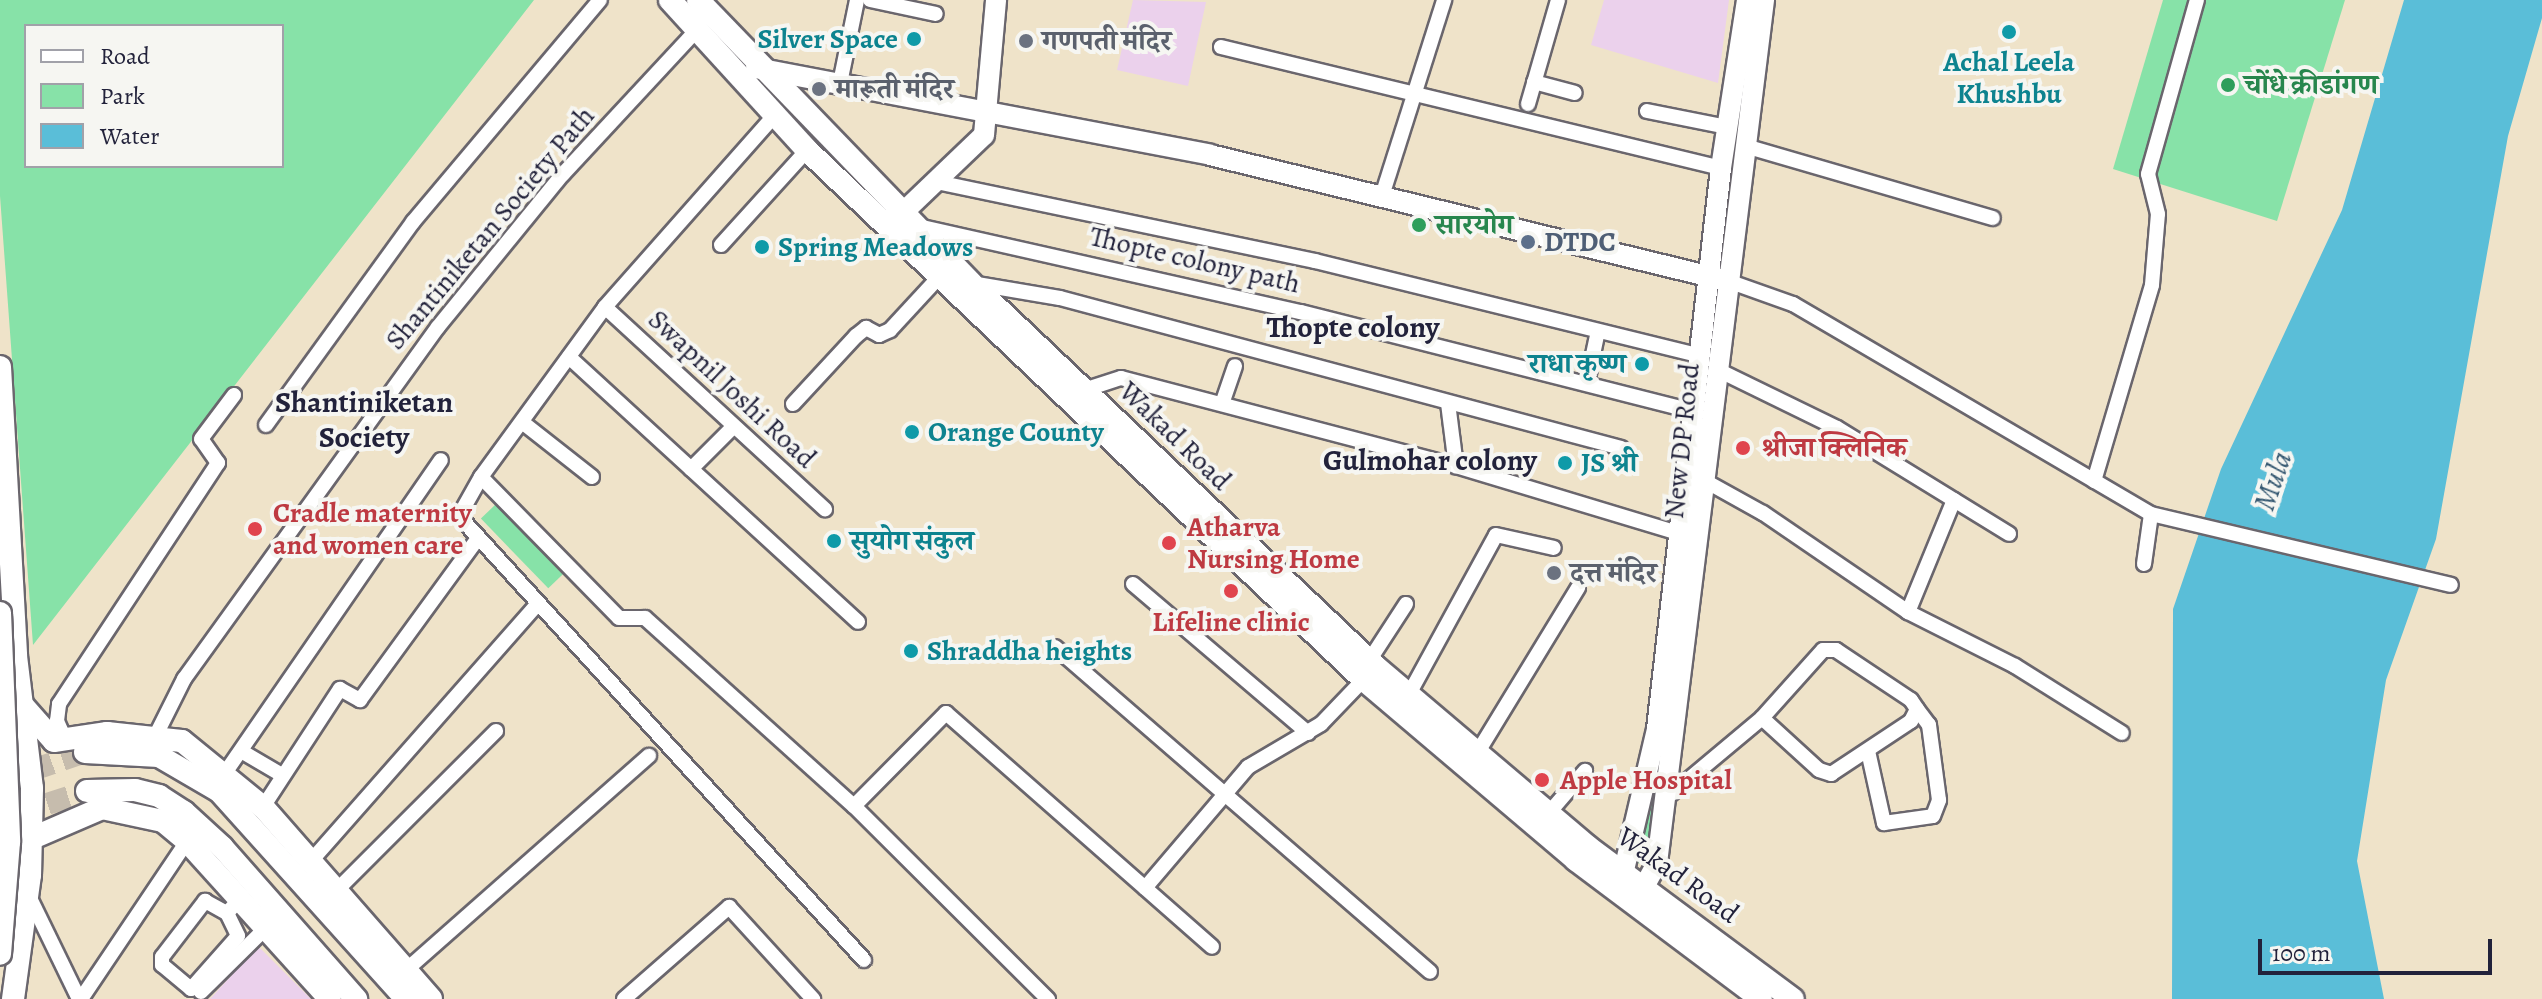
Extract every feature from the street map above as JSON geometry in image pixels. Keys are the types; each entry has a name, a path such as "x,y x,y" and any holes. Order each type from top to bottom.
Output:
{"main road":[{"name":"Wakad Road","path":"670,0 696,31 749,73 901,222 971,283 1084,390 1502,801 1793,999"},
{"name":"Wakad Road","path":"698,0 749,73 774,116 807,150 901,222 939,277 1370,669 1408,696 1548,814 1761,999"},
{"path":"901,222 937,182 977,145 990,111 996,0"},
{"name":"New DP Road","path":"1630,886 1657,863 1707,482 1710,363 1719,278 1721,168 1747,0"},
{"name":"New DP Road","path":"1719,278 1745,146 1764,0"},
{"path":"749,73 840,83 990,111 1382,196 1719,278"},
{"name":"New DP Road","path":"1630,886 1657,729 1696,412 1710,363"},
{"path":"0,367 21,702 29,754 32,841 13,999"},
{"path":"0,613 9,842 0,954"},
{"path":"21,702 60,740"},
{"path":"0,762 29,754 60,740 107,733 156,735 182,741 263,807 431,999"},
{"path":"85,752 159,756 219,791 406,999"},
{"path":"87,791 135,790 159,796 184,812 222,847 356,999"},
{"path":"0,847 32,841 77,815 102,808 163,821 187,841 234,906 266,928 330,999"},
{"path":"0,874 29,883"}],"street":[{"path":"266,425 413,222 600,0"},
{"path":"840,83 857,0"},
{"path":"870,0 936,14"},
{"path":"1382,196 1444,0"},
{"path":"1528,104 1558,0"},
{"path":"2094,481 2152,285 2158,214 2148,174 2197,0"},
{"name":"Shantiniketan Society Path","path":"156,735 168,703 438,327 563,174 696,31"},
{"path":"1221,47 1413,96 1721,168"},
{"path":"1534,82 1575,93"},
{"path":"1647,111 1727,127"},
{"path":"774,116 605,307 481,477 459,516 864,960"},
{"path":"1745,146 1993,218"},
{"path":"721,245 807,150"},
{"path":"937,182 1315,261 1598,331 1710,363 1837,428 2009,534"},
{"name":"Thopte colony path","path":"901,222 1077,259 1696,412"},
{"path":"793,404 856,336 866,328 879,335 890,330 939,277"},
{"path":"1719,278 1793,304 2151,514 2451,585"},
{"path":"971,283 1060,298 1621,448"},
{"name":"Swapnil Joshi Road","path":"605,307 732,428 825,509"},
{"path":"1587,383 1598,331"},
{"path":"569,357 858,622"},
{"path":"1222,404 1235,366"},
{"path":"1084,390 1121,378 1456,466 1681,534"},
{"path":"60,740 57,721 59,704 218,463 201,439 234,395"},
{"path":"1448,403 1445,415 1456,443 1456,466"},
{"path":"522,422 592,477"},
{"path":"691,469 732,428"},
{"path":"225,773 441,460"},
{"path":"481,477 619,618 645,618 854,806 1048,999"},
{"path":"1707,482 1763,513 1908,612 2015,666 2122,733"},
{"path":"1908,612 1954,500"},
{"path":"2144,564 2151,514"},
{"path":"1408,696 1496,535 1554,548"},
{"path":"263,807 280,774 340,689 360,700 478,538"},
{"path":"1133,584 1308,733"},
{"path":"1476,755 1578,588"},
{"path":"1145,888 1248,767 1308,733 1370,669 1406,604"},
{"path":"311,861 537,605"},
{"path":"1055,647 1430,972"},
{"path":"1664,800 1762,718 1823,650 1836,650 1911,700 1929,725 1939,805 1933,816 1884,823 1868,751"},
{"path":"1762,718 1819,770 1831,774 1911,721 1917,709"},
{"path":"854,806 946,713 1212,947"},
{"path":"337,890 496,731"},
{"path":"241,751 280,774"},
{"path":"406,970 649,756"},
{"path":"1548,814 1585,771"},
{"path":"80,999 187,841"},
{"path":"29,883 80,999"},
{"path":"205,901 234,906 238,936 191,989 162,965 162,957 205,901"},
{"path":"624,999 729,907 813,999"},
{"path":"196,997 266,928"}],"shaded area":[{"path":"1133,0 1206,2 1188,86 1117,70"},
{"path":"1604,0 1729,0 1718,83 1591,45"},
{"path":"258,946 311,999 210,999"}],"green space":[{"path":"0,0 534,0 33,645 0,196"},
{"name":"चोंधे क्रीडांगण","path":"2163,0 2345,0 2277,221 2113,169"},
{"path":"496,504 563,574 548,588 481,519"},
{"path":"1656,756 1665,756 1645,866 1638,863 1635,837"}],"water":[{"name":"Mula","path":"2404,0 2542,0 2542,18 2508,136 2436,539 2386,680 2357,861 2384,999 2172,999 2173,609 2221,469 2342,210"}],"tunnel":[{"path":"0,781 85,752"},
{"path":"16,814 87,791"}],"place":[{"name":"Achal Leela Khushbu","path":"2009,32"},
{"name":"Silver Space","path":"914,39"},
{"name":"गणपती मंदिर","path":"1026,41"},
{"name":"चोंधे क्रीडांगण","path":"2228,85"},
{"name":"मारूती मंदिर","path":"819,89"},
{"name":"सारयोग","path":"1419,225"},
{"name":"DTDC","path":"1528,242"},
{"name":"Spring Meadows","path":"762,247"},
{"name":"राधा कृष्ण","path":"1642,364"},
{"name":"Orange County","path":"912,432"},
{"name":"श्रीजा क्लिनिक","path":"1743,448"},
{"name":"JS श्री","path":"1565,463"},
{"name":"Cradle maternity and women care","path":"255,529"},
{"name":"सुयोग संकुल","path":"834,541"},
{"name":"Atharva Nursing Home","path":"1169,543"},
{"name":"दत्त मंदिर","path":"1554,573"},
{"name":"Lifeline clinic","path":"1231,591"},
{"name":"Shraddha heights","path":"911,651"},
{"name":"Apple Hospital","path":"1542,780"}],"district":[{"name":"Thopte colony","path":"1353,327"},
{"name":"Shantiniketan Society","path":"364,419"},
{"name":"Gulmohar colony","path":"1430,460"}]}
